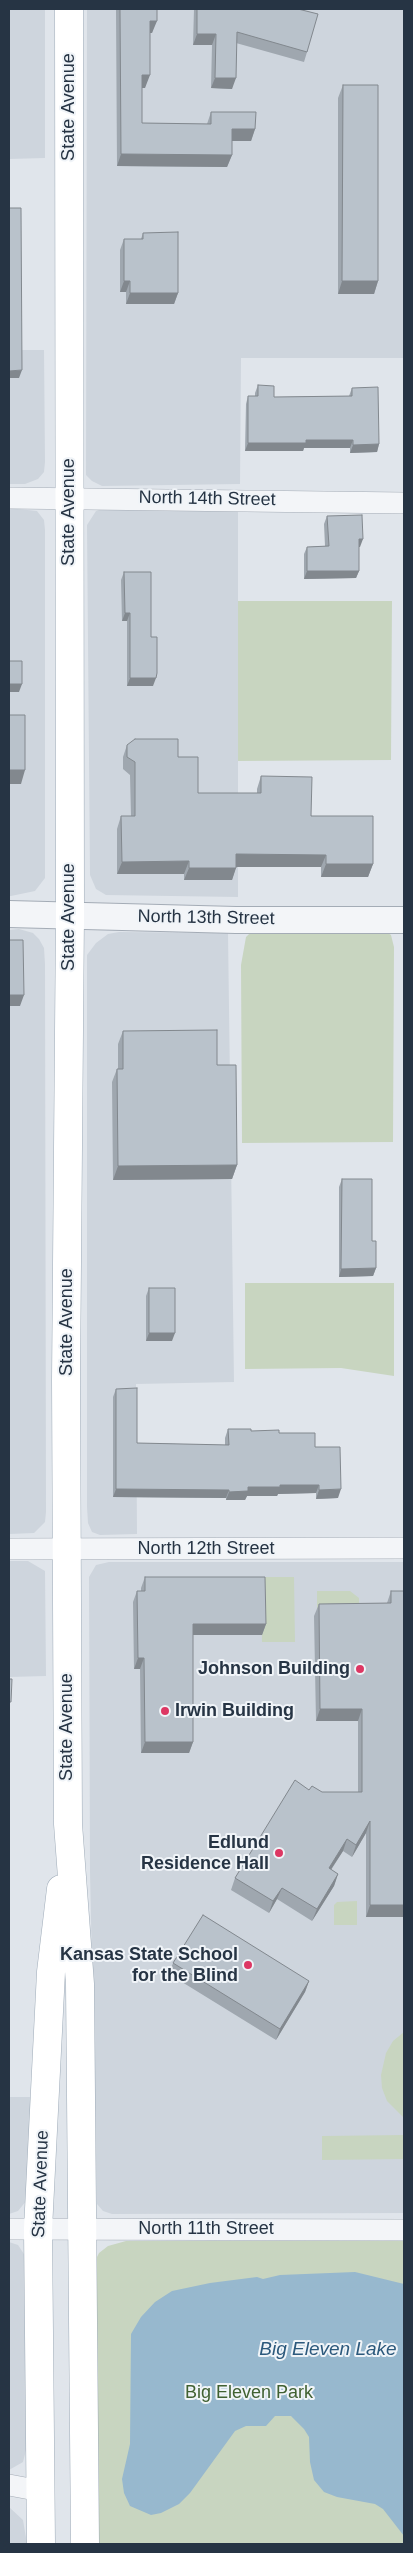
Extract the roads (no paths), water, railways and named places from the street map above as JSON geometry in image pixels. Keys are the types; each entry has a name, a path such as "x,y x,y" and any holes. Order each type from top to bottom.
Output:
{"main road":[{"name":"State Avenue","path":"69,9 70,915 66,1548 68,1824 80,1984 85,2544"},
{"name":"State Avenue","path":"41,2544 38,2229 51,1972 68,1824"}],"street":[{"name":"North 14th Street","path":"9,498 69,497 404,503"},
{"name":"North 13th Street","path":"9,914 236,920 404,920"},
{"name":"North 12th Street","path":"9,1549 404,1548"},
{"name":"North 11th Street","path":"9,2229 404,2230"},
{"path":"9,2485 41,2491"}],"water":[{"name":"Big Eleven Lake","path":"355,2272 404,2284 404,2536 383,2509 375,2504 337,2497 324,2492 314,2480 310,2462 309,2437 291,2416 275,2416 266,2426 246,2426 235,2431 190,2493 179,2504 161,2513 151,2515 130,2506 124,2493 122,2479 130,2444 131,2334 141,2317 155,2302 172,2291 210,2283 257,2277 263,2279 280,2275"}],"place":[{"name":"Johnson Building","path":"360,1669"},
{"name":"Irwin Building","path":"165,1711"},
{"name":"Edlund Residence Hall","path":"279,1853"},
{"name":"Kansas State School for the Blind","path":"248,1965"}],"park label":[{"name":"Big Eleven Park","path":"249,2393"}]}
